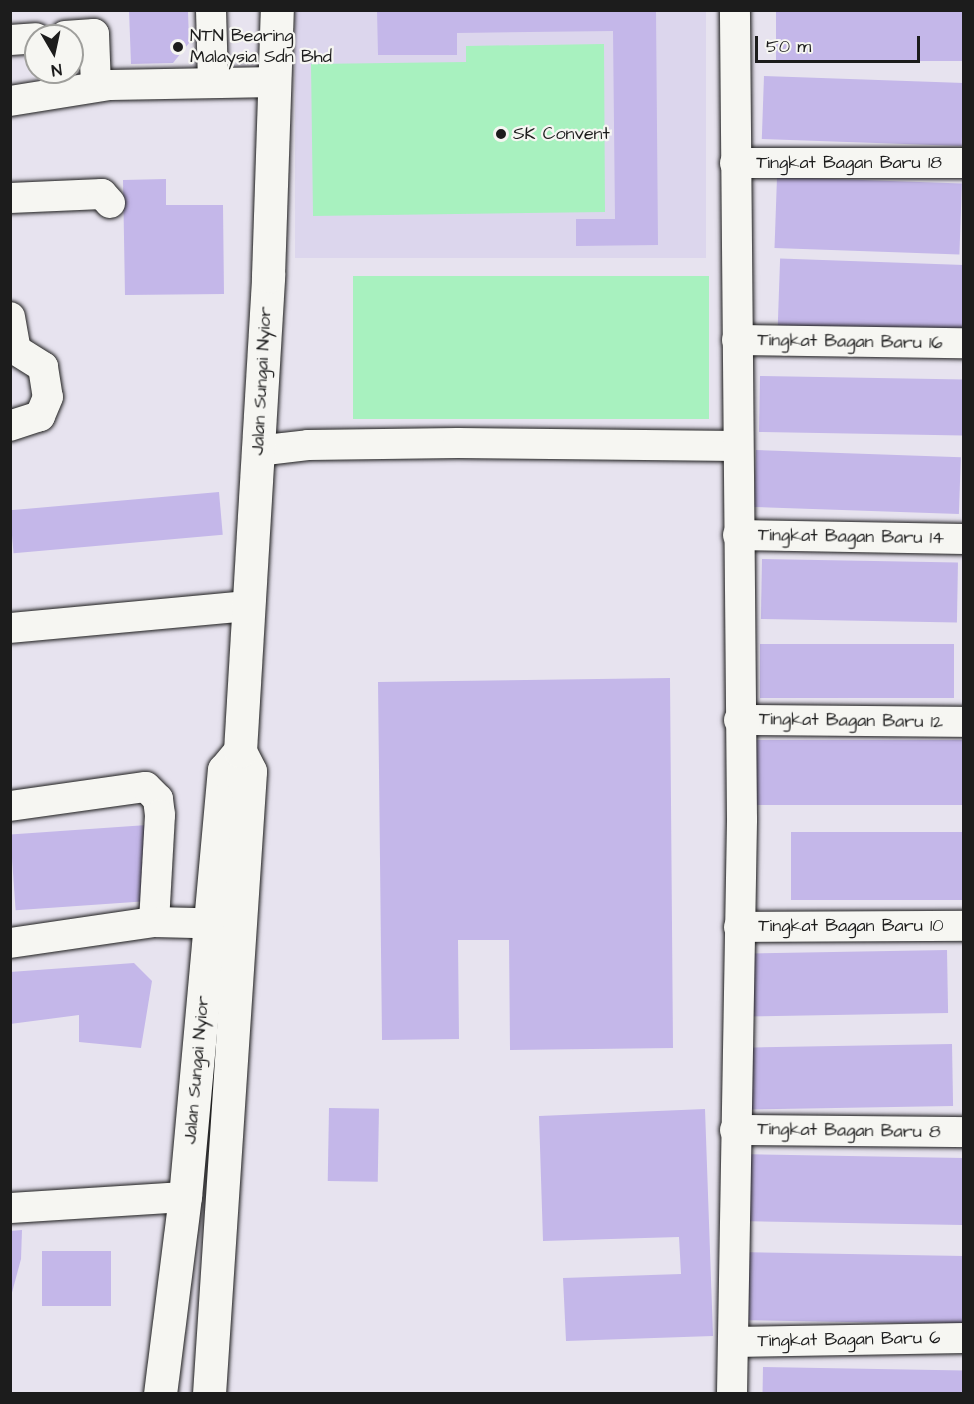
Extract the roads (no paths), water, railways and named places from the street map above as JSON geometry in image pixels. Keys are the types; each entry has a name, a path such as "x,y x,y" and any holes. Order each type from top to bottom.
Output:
{"main road":[{"name":"Jalan Sungai Nyior","path":"209,1394 226,924 224,770 240,751 276,82 277,10"},
{"name":"Jalan Sungai Nyior","path":"160,1394 185,1197 226,924"}],"street":[{"path":"211,10 213,82"},
{"path":"732,1394 739,927 735,10"},
{"path":"84,35 94,34 96,86"},
{"path":"10,101 96,86 276,82"},
{"name":"Tingkat Bagan Baru 18","path":"735,163 963,163"},
{"path":"10,198 102,194 110,202"},
{"path":"10,317 16,350 43,367 48,397 40,416 10,426"},
{"name":"Tingkat Bagan Baru 16","path":"737,340 963,344"},
{"path":"257,451 308,445 458,443 737,446"},
{"name":"Tingkat Bagan Baru 14","path":"738,535 963,539"},
{"path":"10,628 249,606"},
{"name":"Tingkat Bagan Baru 12","path":"738,720 963,722"},
{"path":"10,806 146,787 158,799 160,814 153,922"},
{"path":"10,943 153,922 226,924"},
{"name":"Tingkat Bagan Baru 10","path":"739,927 963,926"},
{"name":"Tingkat Bagan Baru 8","path":"735,1130 963,1132"},
{"path":"10,1208 185,1197"},
{"name":"Tingkat Bagan Baru 6","path":"734,1342 963,1338"}],"place":[{"name":"NTN Bearing Malaysia Sdn Bhd","path":"178,47"},
{"name":"SK Convent","path":"501,134"}]}
